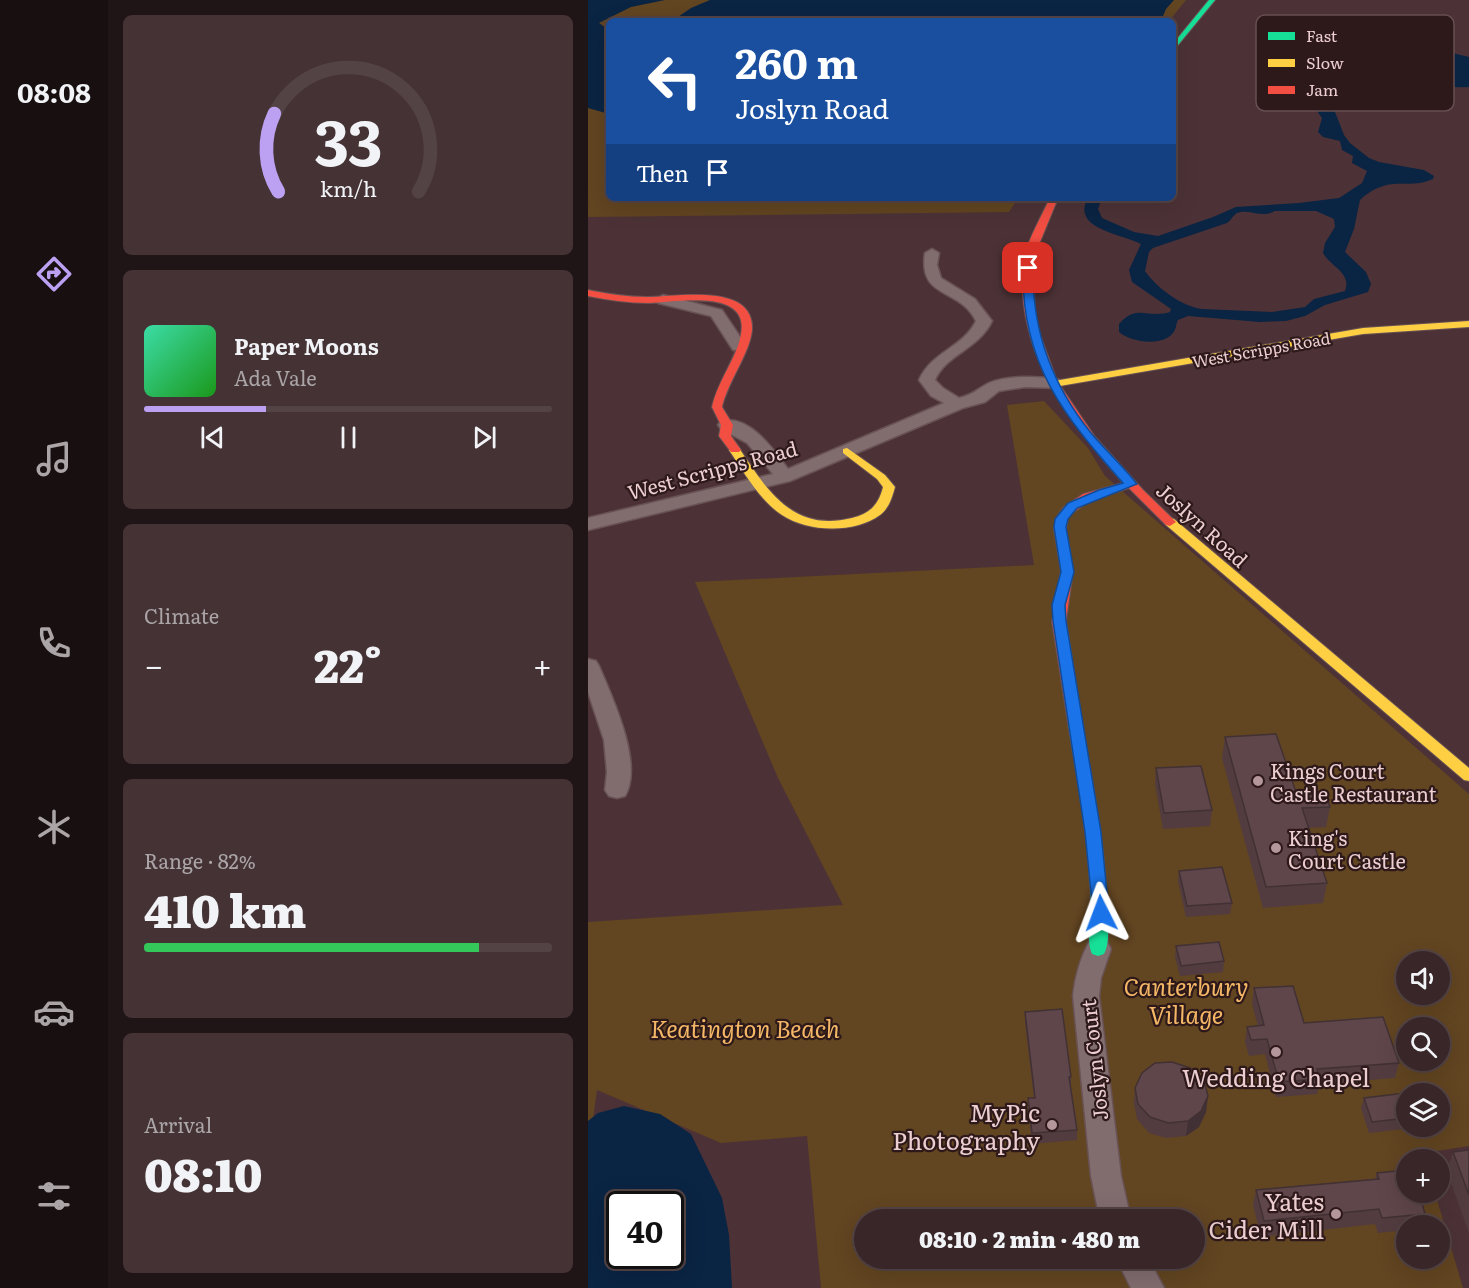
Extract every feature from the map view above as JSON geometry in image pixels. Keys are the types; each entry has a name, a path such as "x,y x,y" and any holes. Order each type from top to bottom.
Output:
{"street":[{"path":"1176,45 1212,0"},
{"name":"Joslyn Road","path":"1052,201 1038,228 1032,248 1028,268 1028,295 1037,345 1054,384 1087,435 1163,517 1404,717 1469,776"},
{"path":"932,253 931,277 937,284 969,301 984,321 982,330 970,341 930,370 927,380 937,393 957,404"},
{"path":"588,293 605,297 662,300 708,297 738,306 746,315 747,328 717,407 727,424 748,432 768,453 784,477"},
{"path":"662,300 717,313 739,347"},
{"name":"West Scripps Road","path":"588,524 784,477 957,404 979,398 1002,401 1034,395 1054,384 1363,332 1469,324"},
{"path":"727,424 725,436 759,484 793,518 813,524 858,521 878,512 886,504 889,487 881,477 847,451"},
{"name":"Joslyn Court","path":"1114,1209 1106,1176 1086,1005 1088,978 1098,949 1101,913 1099,876 1059,621 1059,605 1067,572 1060,527 1062,519 1072,505 1103,492 1131,484"},
{"path":"588,666 619,749 620,766 617,790"}],"green space":[{"path":"588,0 1186,0 1171,18 606,18 606,201 1016,201 1009,212 588,217"},
{"name":"Canterbury Village","path":"1044,401 1088,448 1105,476 1469,794 1469,1146 1450,1149 1396,1149 1396,1203 1438,1203 1441,1215 1396,1215 1396,1269 1450,1269 1450,1244 1463,1288 821,1288 807,1136 721,1143 597,1090 588,1155 588,922 843,905 778,778 695,582 1034,565 1007,405"}],"water":[{"path":"588,0 665,0 631,7 599,23 606,28 606,113 588,108"},
{"path":"710,0 1174,0 1162,18 676,18 691,8"},
{"path":"1454,53 1469,57 1469,87 1454,87"},
{"path":"1317,111 1334,111 1344,135 1350,143 1369,158 1424,170 1434,176 1433,179 1414,184 1380,187 1360,200 1354,229 1345,252 1366,272 1371,284 1368,292 1325,305 1305,316 1286,321 1260,322 1188,316 1178,320 1174,332 1168,337 1146,342 1119,332 1119,324 1131,314 1162,314 1170,312 1171,309 1132,282 1129,270 1141,244 1092,224 1086,217 1084,208 1087,201 1101,201 1098,209 1102,218 1134,232 1158,236 1236,207 1339,198 1362,183 1367,171 1352,163 1353,156 1342,150 1340,141 1323,137 1318,132 1322,118","holes":["1316,211 1334,219 1335,227 1325,243 1323,253 1346,279 1345,291 1314,299 1305,307 1272,312 1202,309 1186,304 1170,295 1145,271 1149,252 1153,248 1227,223 1237,213"]},
{"path":"624,1106 660,1114 691,1134 722,1198 729,1235 732,1288 588,1288 588,1121 598,1113"}],"building":[{"name":"King's Court Castle","path":"1276,734 1297,795 1326,794 1330,807 1302,808 1327,883 1266,887 1225,737"},
{"path":"1201,766 1212,810 1164,813 1156,768"},
{"path":"1222,867 1232,903 1187,906 1179,871"},
{"path":"1219,942 1224,961 1181,966 1176,946"},
{"path":"1293,986 1304,1023 1383,1017 1396,1054 1396,1063 1317,1069 1320,1079 1279,1082 1267,1039 1251,1040 1247,1027 1264,1025 1254,988"},
{"path":"1062,1009 1077,1130 1032,1133 1028,1098 1035,1098 1025,1012"},
{"path":"1172,1062 1190,1068 1204,1081 1208,1096 1201,1111 1188,1121 1168,1123 1150,1117 1138,1104 1135,1088 1142,1073 1155,1063"},
{"path":"1396,1094 1396,1119 1372,1122 1364,1098"},
{"path":"1469,1150 1469,1195 1453,1152"},
{"path":"1396,1171 1396,1203 1422,1203 1425,1214 1382,1218 1379,1209 1264,1221 1256,1190 1379,1179 1377,1173"}],"traffic: fast":[{"path":"1176,45 1212,0"},
{"path":"1075,723 1097,864 1098,949"}],"traffic: slow":[{"path":"1054,384 1363,331 1469,324"},
{"path":"735,450 751,475 777,506 797,518 812,523 829,524 863,519 876,512 885,501 889,487 881,477 847,451"},
{"path":"1170,522 1469,776"}],"traffic: jam":[{"path":"1053,201 1028,259 1030,321 1052,381 1091,439 1139,493 1170,522"},
{"path":"588,293 636,300 708,298 723,300 735,305 744,313 747,326 745,340 724,384 717,407 727,425 725,436 735,450"},
{"path":"1075,723 1059,621 1067,571 1060,529 1062,518 1068,510 1087,497 1131,484"}],"place":[{"name":"Kings Court Castle Restaurant","path":"1258,781"},
{"name":"King's Court Castle","path":"1276,848"},
{"name":"Wedding Chapel","path":"1276,1052"},
{"name":"MyPic Photography","path":"1052,1125"},
{"name":"Yates Cider Mill","path":"1336,1214"}],"route":[{"path":"1028,268 1031,321 1044,364 1070,412 1098,448 1131,484 1103,492 1072,505 1062,519 1060,527 1067,572 1059,605 1059,621 1093,832 1101,913"}],"park label":[{"name":"Keatington Beach","path":"745,1027"}]}
